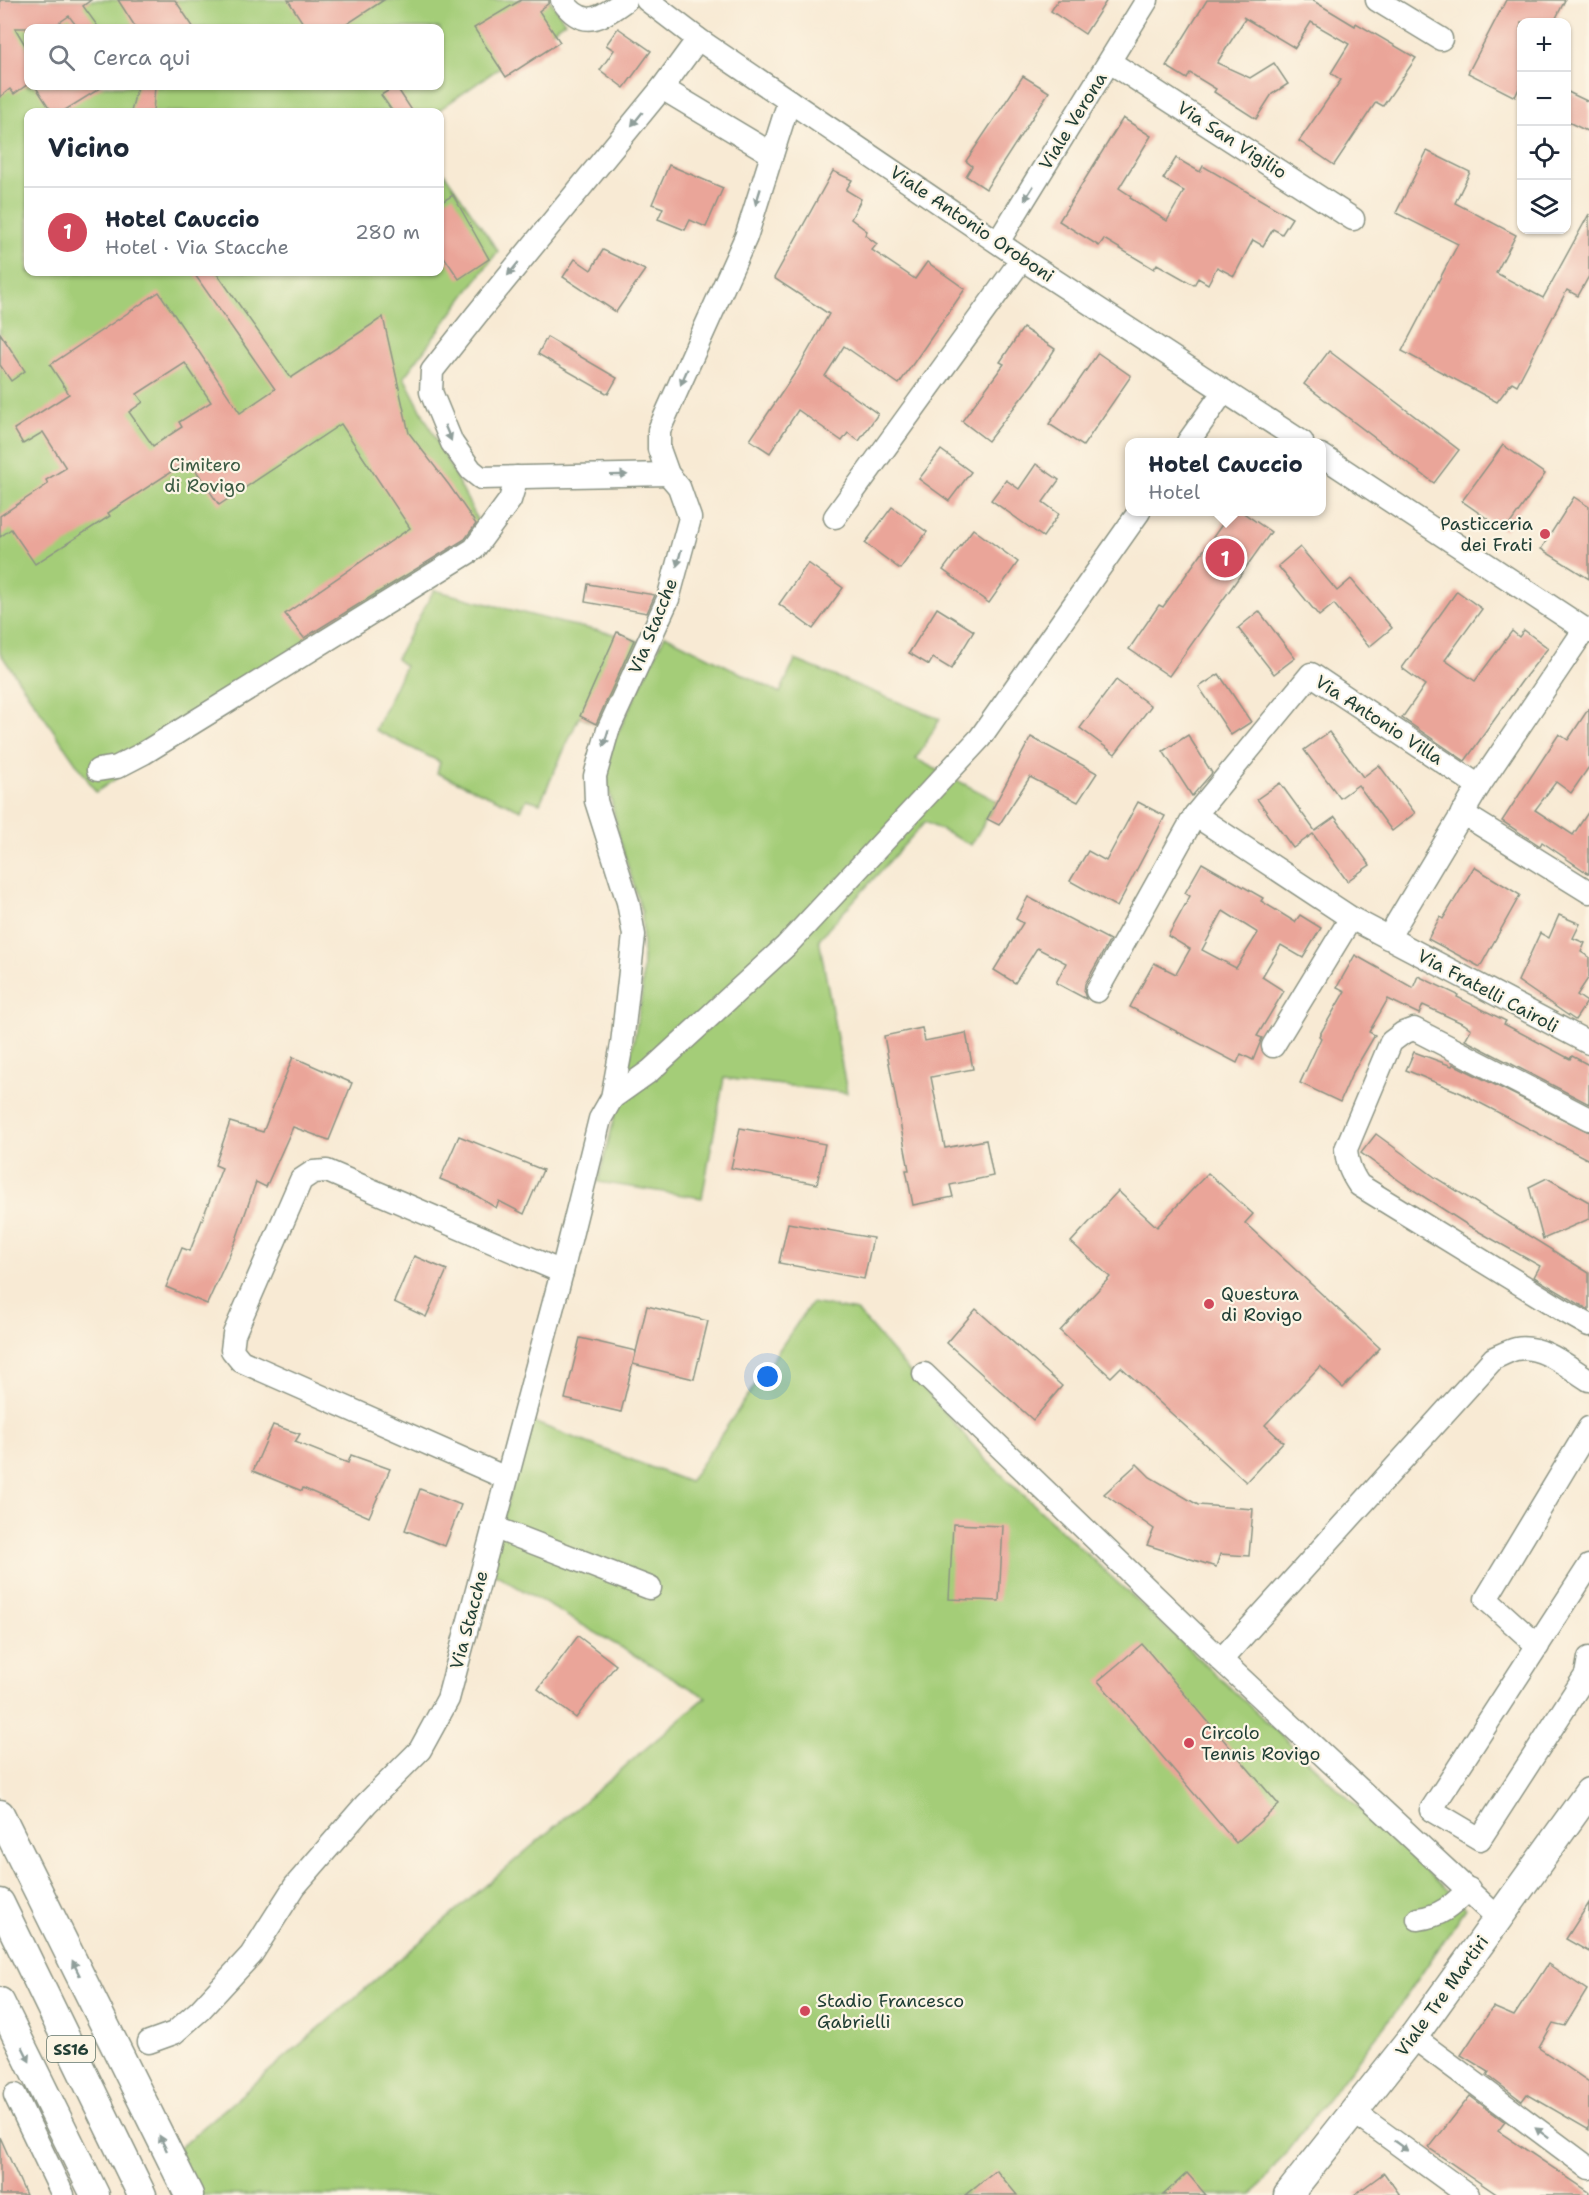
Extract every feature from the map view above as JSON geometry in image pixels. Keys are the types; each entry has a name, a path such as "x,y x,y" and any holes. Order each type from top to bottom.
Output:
{"main road":[{"name":"Viale Tre Martiri","path":"1288,2195 1413,2037 1589,1792"},
{"path":"0,1814 189,2195"},
{"name":"SS16","path":"0,1903 142,2195"},
{"path":"0,2002 95,2195"}],"street":[{"path":"565,4 589,6 598,0"},
{"path":"565,4 575,16 590,20 603,16 626,0"},
{"name":"Viale Antonio Oroboni","path":"647,0 698,39 1022,259 1296,438"},
{"name":"Viale Verona","path":"998,242 1147,0"},
{"path":"1377,0 1441,39"},
{"path":"668,474 481,478 471,470 452,443 431,393 432,371 662,88 698,39"},
{"name":"Via San Vigilio","path":"1110,62 1353,219"},
{"path":"662,88 772,154"},
{"name":"Via Stacche","path":"149,2042 174,2033 200,2010 251,1955 295,1886 366,1804 420,1750 448,1699 562,1272 600,1119 612,1098 622,1044 634,935 628,902 596,801 595,776 608,730 668,599 690,518 679,487 668,474 659,449 659,430 746,237 789,101"},
{"path":"835,517 1022,259"},
{"path":"1191,438 1224,391"},
{"path":"1195,815 1351,918 1388,938 1479,786 1587,630 1326,458"},
{"path":"98,770 117,767 144,753 474,549 510,500 517,477"},
{"name":"Via Stacche","path":"612,1098 650,1071 786,946 980,738 1136,516"},
{"name":"Via Antonio Villa","path":"1097,991 1195,815 1311,674 1479,786"},
{"path":"1462,813 1589,892"},
{"path":"1273,1046 1351,918"},
{"name":"Via Fratelli Cairoli","path":"1388,938 1589,1044"},
{"path":"1589,1119 1414,1029 1403,1033 1391,1042 1346,1149 1351,1174 1359,1185 1589,1325"},
{"path":"506,1478 241,1361 232,1350 234,1334 301,1180 313,1172 327,1171 562,1272"},
{"path":"1221,1660 1494,1358 1516,1349 1530,1349 1545,1353 1589,1380"},
{"path":"924,1374 1221,1660 1498,1918"},
{"path":"1538,1646 1486,1599 1589,1428"},
{"path":"494,1527 650,1588"},
{"path":"1589,1566 1431,1810 1479,1839 1586,1675 1589,1658"},
{"path":"1422,1846 1448,1821"},
{"path":"1418,1919 1434,1917 1455,1903 1468,1889"},
{"path":"1413,2037 1589,2168"},
{"path":"15,2095 63,2195"},
{"path":"1354,2112 1467,2195"}],"green space":[{"name":"Cimitero di Rovigo","path":"0,0 550,0 565,22 442,108 24,108 24,276 444,276 444,173 498,251 404,377 485,534 96,792 0,653"},
{"path":"434,590 562,623 628,637 642,643 604,727 579,717 540,803 527,799 521,810 437,773 440,762 375,730 405,666 396,659"},
{"path":"665,635 780,693 795,660 940,719 916,759 997,801 971,845 925,822 819,939 847,1093 724,1078 702,1198 598,1182 633,1045 642,994 643,957 642,912 619,837 607,780 612,745"},
{"path":"811,1303 857,1311 985,1459 1466,1908 1397,2010 1253,2195 181,2195 164,2161 706,1697 490,1571 528,1420 689,1482"}],"building":[{"path":"0,0 91,0 83,6 96,24 75,24 69,16 57,24 24,24 24,28 15,28 24,43 24,87 14,94 10,89 0,97"},
{"path":"118,0 175,0 191,24 133,24"},
{"path":"288,0 384,0 347,24 303,24"},
{"path":"521,0 549,0 549,3 539,11 560,42 506,77 474,28"},
{"path":"1058,0 1107,0 1085,34 1051,11"},
{"path":"1207,0 1312,0 1416,58 1383,106 1376,102 1334,165 1299,141 1341,80 1331,73 1349,44 1311,22 1295,48 1243,17 1245,19 1217,63 1250,78 1274,63 1288,84 1272,94 1256,119 1214,92 1216,89 1190,73 1187,79 1166,66"},
{"path":"1506,0 1565,0 1556,18 1517,18 1517,93 1515,97 1468,73"},
{"path":"618,28 651,51 624,88 600,70 614,50 606,45"},
{"path":"1023,76 1049,92 986,189 966,176 972,166 966,161"},
{"path":"38,90 98,90 68,108 49,108"},
{"path":"136,90 155,90 153,108 132,108"},
{"path":"389,90 399,90 410,108 390,108 381,95"},
{"path":"1571,93 1589,102 1589,132 1571,123"},
{"path":"1123,118 1151,136 1119,188 1131,196 1130,198 1167,221 1184,191 1163,179 1176,158 1200,172 1203,166 1292,218 1282,234 1273,229 1263,246 1253,240 1234,276 1217,267 1208,284 1198,278 1194,285 1157,264 1154,269 1104,239 1099,246 1059,221"},
{"path":"1427,151 1470,172 1455,203 1516,235 1496,273 1543,298 1589,214 1589,276 1578,296 1567,290 1517,385 1512,382 1497,402 1402,351 1458,244 1396,213"},
{"path":"669,165 723,188 706,227 690,220 685,230 658,219 663,208 652,204"},
{"path":"833,171 852,180 846,190 861,199 851,219 867,231 865,235 877,244 872,250 915,279 927,262 965,289 899,384 844,346 825,376 878,414 859,441 848,433 842,441 798,410 770,453 750,440 797,370 829,314 774,278"},
{"path":"453,195 489,259 459,279 444,257 444,201"},
{"path":"603,250 645,270 616,312 563,277 575,259 591,270"},
{"path":"196,276 219,276 291,378 383,317 409,433 476,524 465,539 304,638 285,614 410,528 341,424 219,505 189,460 108,513 110,516 35,564 11,529 0,537 0,516 48,484 46,480 66,468 43,432 23,444 14,429 69,394 50,365 159,292 240,413 275,389","holes":["185,363 211,402 179,422 182,427 153,446 129,412 143,402 137,394"]},
{"path":"1023,328 1055,349 1033,383 988,441 962,421 1004,364 1000,362"},
{"path":"0,333 25,371 11,381 0,365"},
{"path":"547,337 617,378 608,394 538,354"},
{"path":"1329,351 1459,450 1434,483 1304,384"},
{"path":"1098,353 1131,376 1083,446 1049,424"},
{"path":"1503,445 1545,474 1505,531 1462,501"},
{"path":"941,450 971,472 949,501 919,479"},
{"path":"1036,464 1059,480 1043,502 1059,514 1043,537 991,500 1006,480 1019,489"},
{"path":"1574,497 1589,507 1589,579 1541,549"},
{"path":"892,507 927,532 900,569 865,543"},
{"path":"1228,516 1248,516 1271,532 1169,676 1129,649 1159,605 1163,607"},
{"path":"973,529 1018,562 989,603 943,570"},
{"path":"1300,547 1337,591 1351,579 1392,628 1369,647 1334,604 1319,616 1278,566"},
{"path":"808,563 843,588 813,629 779,604"},
{"path":"588,584 655,595 647,613 585,602"},
{"path":"1457,591 1482,609 1445,660 1475,681 1512,631 1519,637 1524,630 1548,648 1465,761 1402,718 1425,685 1402,668"},
{"path":"937,608 974,631 951,669 933,658 929,665 909,653"},
{"path":"1259,611 1295,658 1274,674 1238,628"},
{"path":"617,632 634,640 596,724 580,716"},
{"path":"1219,674 1251,722 1231,735 1199,687"},
{"path":"1116,680 1151,706 1115,754 1080,728"},
{"path":"1589,708 1589,767 1571,793 1556,782 1535,810 1573,835 1589,811 1589,874 1542,842 1540,846 1502,821 1559,734 1568,740"},
{"path":"1329,732 1363,777 1379,765 1415,813 1392,831 1358,785 1340,798 1304,750"},
{"path":"1188,735 1212,773 1192,796 1163,751"},
{"path":"1031,737 1097,773 1078,802 1030,777 999,825 987,819"},
{"path":"1280,783 1315,831 1335,817 1370,865 1347,881 1313,834 1293,848 1257,799"},
{"path":"1138,802 1165,816 1117,907 1070,881 1088,851 1106,861"},
{"path":"1202,863 1263,898 1261,901 1295,922 1300,915 1321,928 1303,958 1281,945 1262,977 1284,991 1257,1036 1262,1038 1253,1060 1241,1054 1237,1063 1130,1007 1154,963 1176,974 1190,949 1168,936 1190,896 1185,893","holes":["1223,911 1258,933 1236,968 1202,950"]},
{"path":"1474,867 1520,895 1480,967 1428,939 1440,917 1443,919"},
{"path":"1028,897 1110,940 1085,984 1086,999 1056,983 1066,963 1037,948 1015,983 994,970 1023,923 1016,919"},
{"path":"1559,915 1580,924 1573,938 1585,943 1581,952 1589,957 1589,977 1577,995 1587,1002 1575,1020 1518,981 1540,933 1549,938"},
{"path":"1355,955 1413,988 1418,976 1506,1021 1504,1024 1570,1059 1572,1056 1589,1065 1589,1104 1465,1040 1471,1029 1464,1024 1423,1005 1419,1014 1388,999 1369,1032 1375,1035 1352,1074 1340,1102 1300,1083 1321,1038 1319,1036 1345,991 1337,987"},
{"path":"922,1028 925,1041 966,1033 973,1069 931,1077 945,1148 986,1140 993,1176 950,1185 953,1197 913,1205 906,1170 909,1170 884,1036"},
{"path":"1414,1052 1452,1066 1453,1064 1589,1132 1589,1160 1461,1093 1406,1070"},
{"path":"293,1057 352,1083 329,1140 293,1127 266,1187 256,1182 236,1240 207,1304 166,1287 182,1248 190,1251 222,1168 215,1165 230,1122 263,1132"},
{"path":"740,1128 825,1144 817,1184 731,1168"},
{"path":"1376,1134 1436,1178 1589,1273 1589,1310 1534,1277 1540,1266 1469,1226 1361,1153"},
{"path":"459,1136 543,1170 524,1214 499,1201 496,1208 469,1191 440,1179"},
{"name":"Questura di Rovigo","path":"1208,1173 1253,1214 1245,1223 1380,1348 1343,1388 1320,1366 1265,1425 1283,1442 1246,1482 1121,1367 1111,1377 1060,1331 1110,1277 1071,1242 1118,1191 1157,1227"},
{"path":"1547,1178 1589,1202 1589,1219 1543,1239 1529,1187"},
{"path":"788,1223 873,1238 864,1279 779,1263"},
{"path":"414,1256 447,1270 426,1317 394,1302"},
{"path":"647,1306 708,1321 694,1379 633,1364"},
{"path":"976,1309 1062,1386 1033,1420 947,1343"},
{"path":"580,1338 636,1351 621,1412 565,1399"},
{"path":"273,1425 300,1434 295,1442 348,1463 351,1455 390,1469 369,1517 303,1488 302,1491 253,1471"},
{"path":"1137,1464 1150,1477 1198,1505 1253,1509 1249,1556 1220,1554 1216,1567 1147,1545 1154,1529 1104,1494"},
{"path":"420,1489 461,1505 445,1546 405,1530"},
{"path":"953,1524 1003,1526 999,1601 949,1599"},
{"path":"578,1636 616,1665 576,1718 538,1689"},
{"name":"Circolo Tennis Rovigo","path":"1142,1644 1279,1805 1236,1843 1098,1681"},
{"path":"1589,1903 1589,1952 1566,1939"},
{"path":"1548,1964 1587,1990 1565,2026 1553,2023 1539,2048 1589,2082 1589,2130 1527,2094 1522,2101 1487,2075 1489,2072 1461,2055 1493,2007 1514,2016"},
{"path":"1470,2096 1505,2122 1498,2131 1589,2192 1589,2195 1498,2195 1429,2148"},
{"path":"0,2137 26,2195 0,2195"},
{"path":"996,2170 1017,2195 965,2195"},
{"path":"1187,2173 1206,2195 1163,2195"},
{"path":"1384,2173 1400,2195 1354,2195"}],"place":[{"name":"Pasticceria dei Frati","path":"1545,534"},
{"name":"Hotel Cauccio","path":"1225,558"},
{"name":"Questura di Rovigo","path":"1209,1304"},
{"name":"Circolo Tennis Rovigo","path":"1189,1743"},
{"name":"Stadio Francesco Gabrielli","path":"805,2011"}]}
